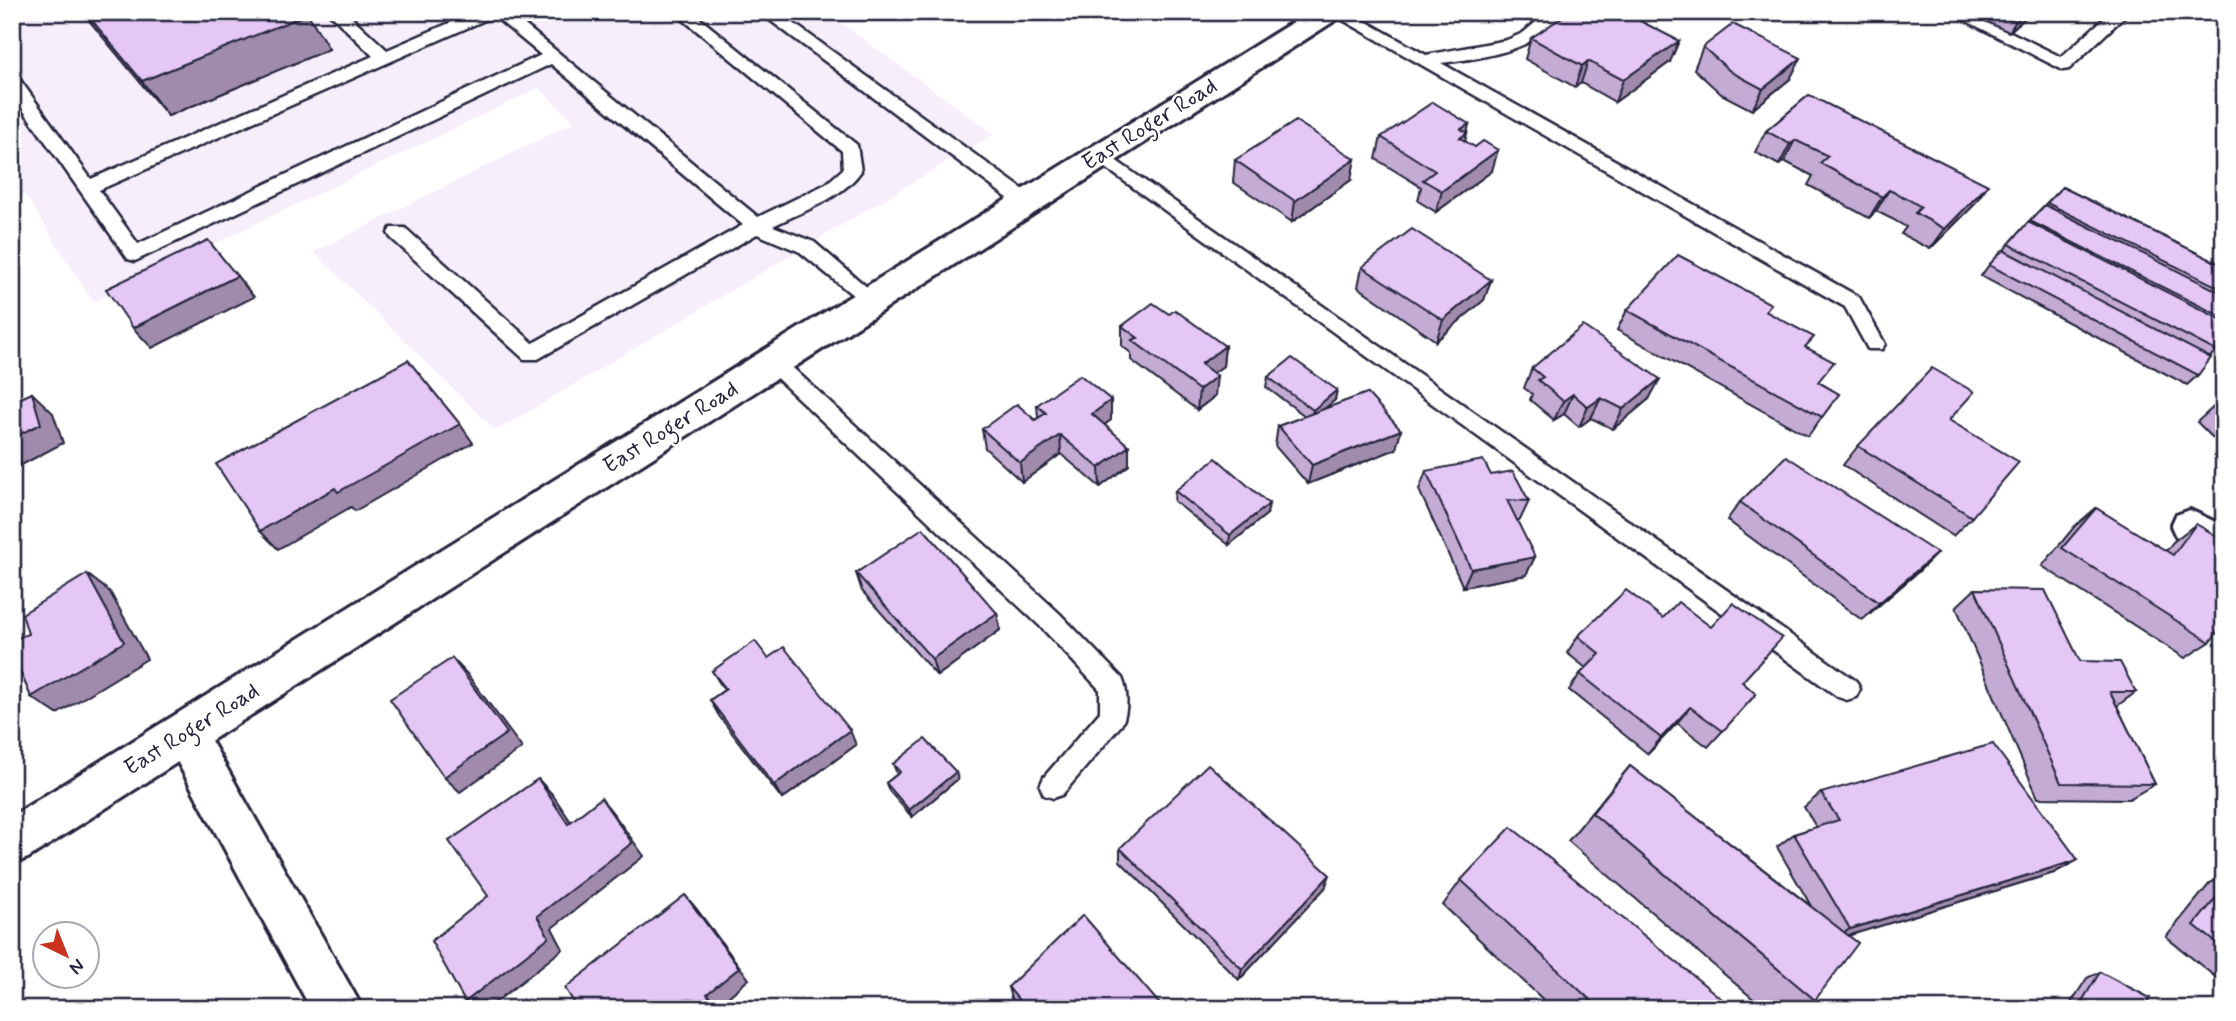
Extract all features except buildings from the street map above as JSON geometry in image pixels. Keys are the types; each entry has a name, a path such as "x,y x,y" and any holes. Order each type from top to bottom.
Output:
{"street":[{"name":"East Roger Road","path":"12,842 1329,12"},
{"path":"2190,526 2224,546"},
{"path":"185,735 338,1009"}],"lane":[{"path":"336,12 384,58"},
{"path":"86,188 489,12"},
{"path":"499,12 756,226 807,247 872,300"},
{"path":"398,233 531,354 756,226 833,188 852,171 851,149 682,12"},
{"path":"767,12 1028,202"},
{"path":"1337,12 1852,302 1875,344"},
{"path":"1422,61 1514,46 1544,29 1557,12"},
{"path":"1958,12 2063,65 2121,12"},
{"path":"12,80 135,254 551,57"},
{"path":"1101,156 1847,688"},
{"path":"774,363 1050,620 1113,685 1113,716 1053,786"}],"shaded area":[{"path":"12,12 826,12 994,134 496,431 314,252 574,122 539,88 93,302 12,174"}]}
